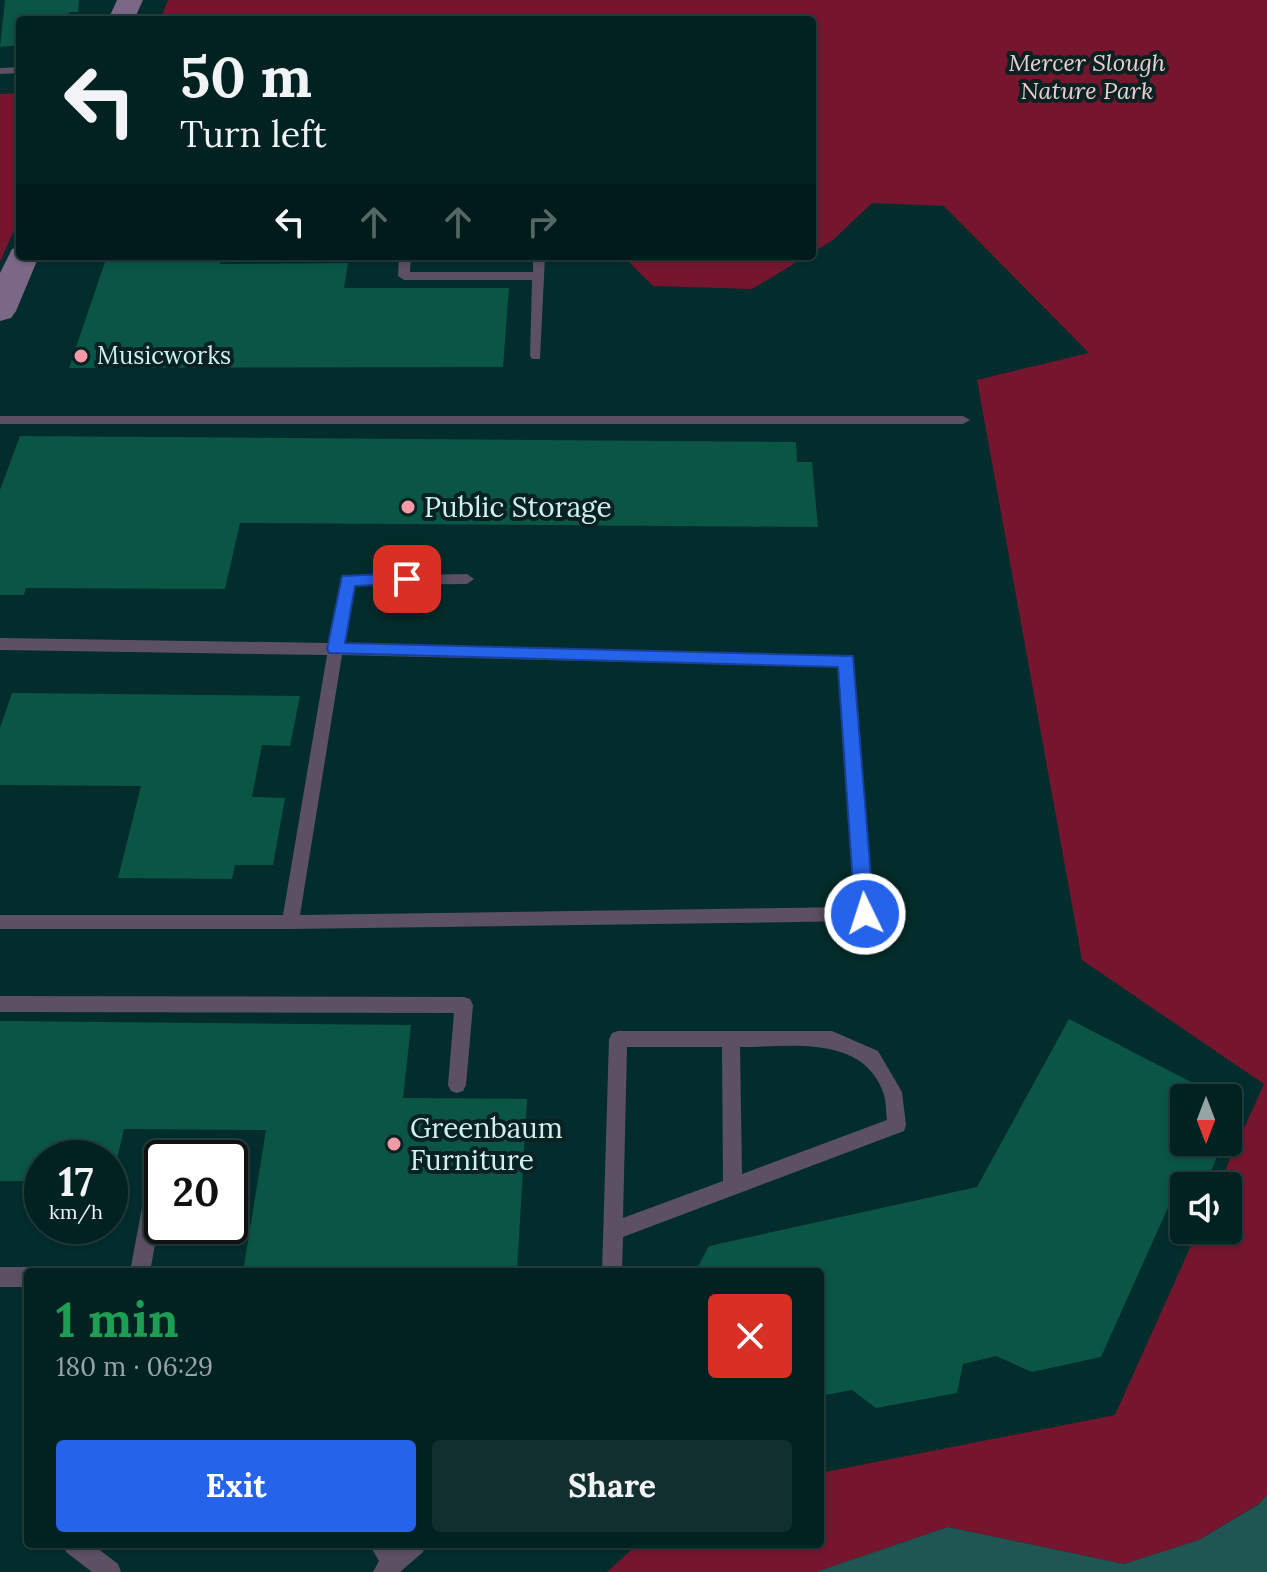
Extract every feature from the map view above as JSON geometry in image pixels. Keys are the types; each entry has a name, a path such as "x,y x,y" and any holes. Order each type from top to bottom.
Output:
{"street":[{"path":"0,311 21,260"}],"lane":[{"path":"405,260 404,276 538,276"},
{"path":"536,356 539,260"},
{"path":"0,420 963,420"},
{"path":"290,922 347,580 467,579"},
{"path":"0,644 847,661 865,914 290,922 0,922"},
{"path":"0,1004 464,1005 457,1085"},
{"path":"612,1268 613,1231 618,1039 832,1039 872,1057 893,1092 897,1125 613,1231"},
{"path":"731,1039 733,1184"},
{"path":"141,1268 145,1244"},
{"path":"0,1277 24,1277"},
{"path":"79,1548 110,1572"},
{"path":"382,1548 389,1567 410,1548"}],"green space":[{"name":"Mercer Slough Nature Park","path":"168,0 1267,0 1267,1495 1260,1503 1199,1540 1124,1564 948,1527 816,1572 607,1572 634,1548 824,1548 824,1472 1115,1415 1192,1244 1242,1244 1242,1172 1224,1172 1232,1156 1242,1156 1242,1133 1264,1084 1082,960 977,380 1089,353 944,206 872,203 833,240 816,251 816,16 162,16"},
{"path":"16,93 16,226 0,262 0,94"},
{"path":"627,260 800,260 752,289 653,286"}],"water":[{"path":"1267,1495 1267,1572 816,1572 948,1527 1124,1564 1199,1540 1259,1504"}],"building":[{"path":"5,0 79,0 78,12 69,12 68,16 16,16 16,45 0,47"},
{"path":"106,260 221,260 220,264 348,263 344,288 509,288 503,367 69,368"},
{"name":"Public Storage","path":"20,436 796,442 797,462 812,462 818,527 240,523 225,589 26,588 24,595 0,595 0,490"},
{"path":"12,693 300,696 290,746 262,745 252,797 285,798 273,865 235,865 232,879 118,878 141,786 0,785 0,728"},
{"path":"1069,1019 1195,1084 1170,1084 1170,1156 1217,1156 1211,1172 1170,1172 1170,1203 1101,1357 1032,1372 996,1356 963,1364 957,1393 876,1408 852,1390 824,1395 824,1268 697,1268 709,1246 977,1187"},
{"name":"Greenbaum Furniture","path":"0,1021 411,1025 403,1098 527,1099 517,1268 244,1268 266,1130 124,1129 121,1140 24,1140 24,1181 0,1181"}],"place":[{"name":"Musicworks","path":"81,356"},
{"name":"Public Storage","path":"408,507"},
{"name":"Greenbaum Furniture","path":"394,1144"}],"route":[{"path":"407,579 347,580 335,649 847,661 865,914"}]}
